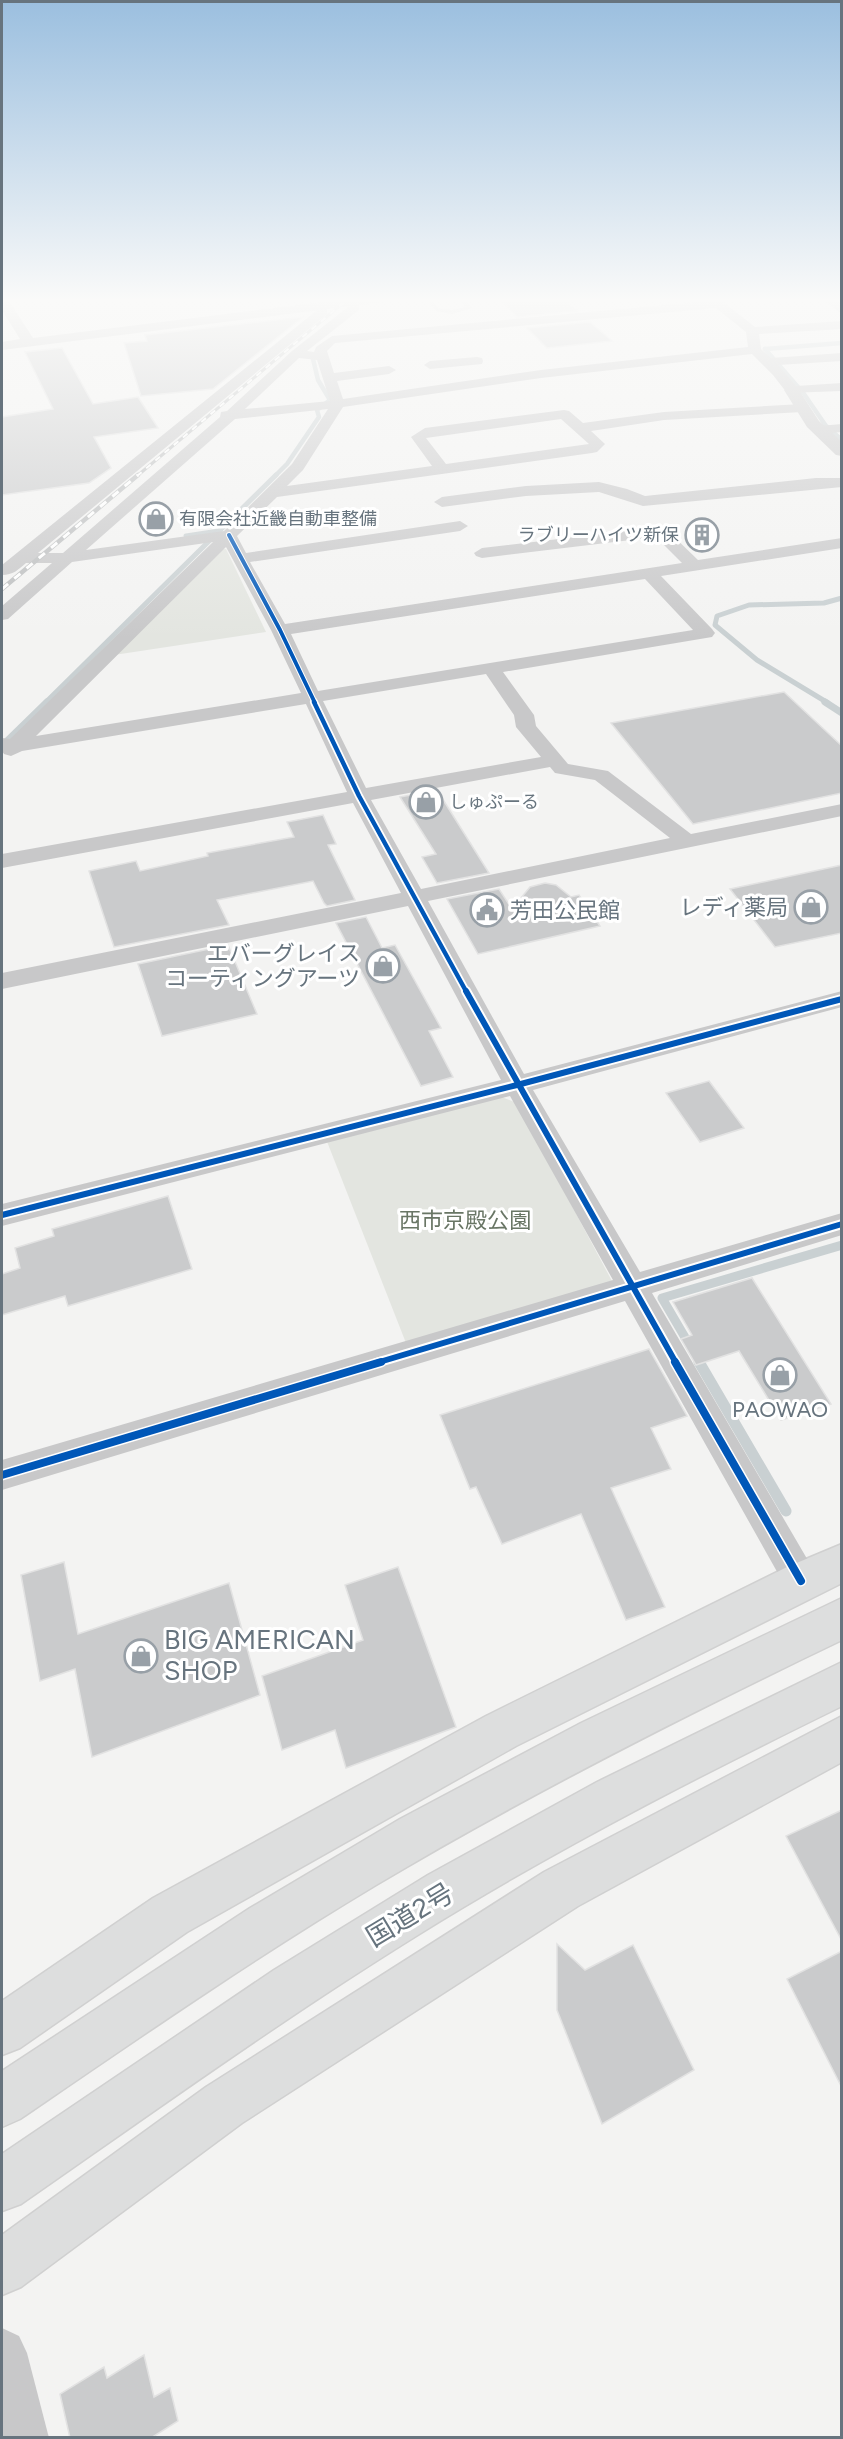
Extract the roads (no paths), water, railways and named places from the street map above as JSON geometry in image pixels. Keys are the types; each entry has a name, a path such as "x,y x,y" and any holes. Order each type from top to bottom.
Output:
{"highway":[{"path":"2,2030 170,1915 501,1731 801,1581 842,1563"},
{"path":"2,2101 177,1983 357,1870 530,1772 697,1687 842,1618"},
{"name":"国道2号","path":"2,2185 200,2050 391,1925 547,1834 725,1740 842,1683"},
{"path":"2,2268 224,2105 561,1889 842,1738"}],"street":[{"path":"4,571 198,412 231,416 265,412"},
{"path":"2,615 235,412"},
{"path":"6,749 219,536 298,467 325,412"},
{"path":"516,412 524,419"},
{"path":"580,428 664,416 736,412"},
{"path":"807,412 830,429 842,451"},
{"path":"270,493 592,449 598,444 564,414 425,432 418,437 442,469"},
{"path":"419,473 515,593"},
{"path":"442,502 526,491 599,487 622,492 643,501 842,482"},
{"path":"240,559 471,540 660,532 694,566"},
{"path":"22,558 66,558 219,536"},
{"path":"219,536 240,559 280,630 359,796 517,1085 801,1581"},
{"path":"280,630 842,543"},
{"path":"6,749 706,633 649,573"},
{"path":"491,668 524,715 526,727 562,769 601,775 688,842"},
{"path":"2,861 555,760"},
{"path":"2,981 842,810"},
{"path":"2,1215 517,1085 842,999"},
{"path":"2,1475 842,1224"},
{"path":"2,2353 24,2438"}],"waterway":[{"path":"276,475 287,464 319,417 318,412"},
{"path":"816,412 826,426 842,440"},
{"path":"45,703 276,475"},
{"path":"186,536 219,531"},
{"path":"828,703 757,660 715,625 717,616 749,605 824,603 842,598"},
{"path":"2,746 47,702"},
{"path":"825,702 842,713"},
{"path":"700,1363 662,1298 842,1245"},
{"path":"699,1362 786,1511"}],"railway":[{"path":"137,476 213,412"},
{"path":"2,589 138,475"}],"place":[{"name":"有限会社近畿自動車整備","path":"156,519"},
{"name":"ラブリーハイツ新保","path":"702,535"},
{"name":"しゅぷーる","path":"426,802"},
{"name":"レディ薬局","path":"811,907"},
{"name":"芳田公民館","path":"487,910"},
{"name":"エバーグレイス コーティングアーツ","path":"383,966"},
{"name":"PAOWAO","path":"780,1375"},
{"name":"BIG AMERICAN SHOP","path":"141,1656"}],"park label":[{"name":"西市京殿公園","path":"465,1220"}]}
